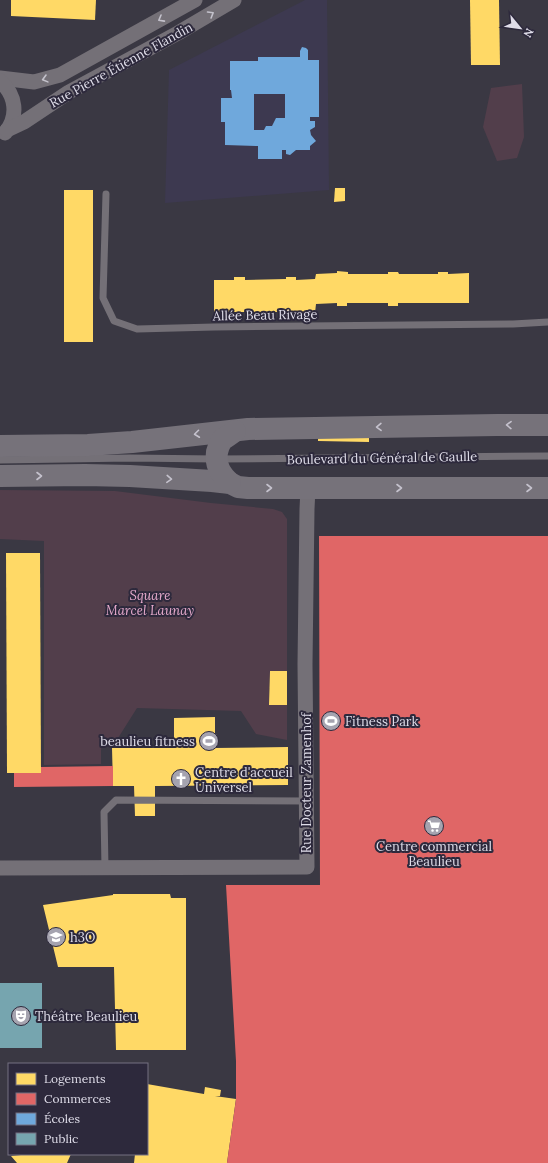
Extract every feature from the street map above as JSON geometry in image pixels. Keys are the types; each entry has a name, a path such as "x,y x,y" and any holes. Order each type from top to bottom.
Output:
{"main road":[{"path":"0,446 88,445 132,442 248,429 548,425"},
{"path":"230,483 222,476 216,459 221,441 235,431"},
{"path":"0,476 130,476 230,483 248,488 548,488"}],"street":[{"name":"Rue Pierre Étienne Flandin","path":"0,80 34,82 60,75 195,0"},
{"name":"Rue Pierre Étienne Flandin","path":"4,134 69,92 178,33 234,0"},
{"path":"0,80 14,101 13,119 4,134"},
{"name":"Rue Docteur Zamenhof","path":"0,868 307,867 305,664 308,488"}],"lane":[{"name":"Allée Beau Rivage","path":"106,194 103,298 114,321 138,329 513,324 548,322"},
{"name":"Boulevard du Général de Gaulle","path":"0,460 548,456"},
{"path":"105,868 104,812 116,800 307,801"}],"shaded area":[{"path":"305,0 327,0 329,190 165,203 169,70"}],"green space":[{"path":"522,84 524,137 517,158 497,161 483,127 491,88"},
{"name":"Square Marcel Launay","path":"0,490 115,491 273,509 282,512 287,519 287,671 270,671 269,704 287,705 287,740 256,734 241,711 137,708 113,746 101,747 101,764 44,765 44,541 0,539"}],"building: Logements":[{"path":"11,0 96,0 95,20 11,16"},
{"path":"470,0 499,0 500,65 471,65"},
{"path":"335,188 345,188 345,201 334,202"},
{"path":"64,190 93,190 93,342 64,342"},
{"path":"337,271 348,272 348,274 388,274 388,272 398,272 399,274 438,274 438,272 448,272 448,274 469,273 469,303 398,303 398,306 388,306 388,303 347,303 347,306 337,306 337,303 316,304 315,313 296,312 296,316 286,316 286,312 214,312 214,280 234,280 234,277 245,277 245,280 286,279 286,277 296,277 296,280 315,279 316,274 337,273"},
{"path":"318,437 369,437 369,442 318,441"},
{"path":"6,553 40,553 41,773 7,773"},
{"path":"270,671 287,671 287,705 269,705"},
{"path":"215,717 215,748 288,747 288,785 155,786 155,816 135,816 134,786 113,786 112,748 174,748 174,718"},
{"path":"113,894 170,894 171,898 186,898 186,1050 116,1050 114,967 58,967 43,905"},
{"path":"148,1084 204,1094 205,1087 221,1090 220,1096 215,1096 236,1099 227,1163 134,1163 135,1155 148,1155"},
{"path":"71,1155 67,1163 17,1163 11,1156"}],"building: Commerces":[{"name":"Centre commercial Beaulieu","path":"319,536 548,536 548,1163 227,1163 236,1099 236,1061 226,885 320,885"},
{"path":"113,766 113,786 14,787 14,773 41,773 41,767"}],"building: Écoles":[{"path":"302,47 306,48 308,50 308,60 319,60 319,117 310,117 310,121 315,121 315,127 310,130 311,135 316,141 310,146 310,150 296,150 290,155 286,154 286,150 282,150 282,159 258,159 258,146 225,145 225,122 221,122 221,98 232,98 230,90 230,61 258,61 258,57 300,57","holes":["254,94 285,94 285,118 276,118 272,126 266,126 264,130 254,130"]}],"building: Public":[{"name":"Théâtre Beaulieu","path":"0,983 42,983 42,1048 0,1048"}],"place":[{"name":"Fitness Park","path":"331,721"},
{"name":"beaulieu fitness","path":"209,741"},
{"name":"Centre d'accueil Universel","path":"181,779"},
{"name":"Centre commercial Beaulieu","path":"434,826"},
{"name":"h3O","path":"56,937"},
{"name":"Théâtre Beaulieu","path":"21,1016"}]}
